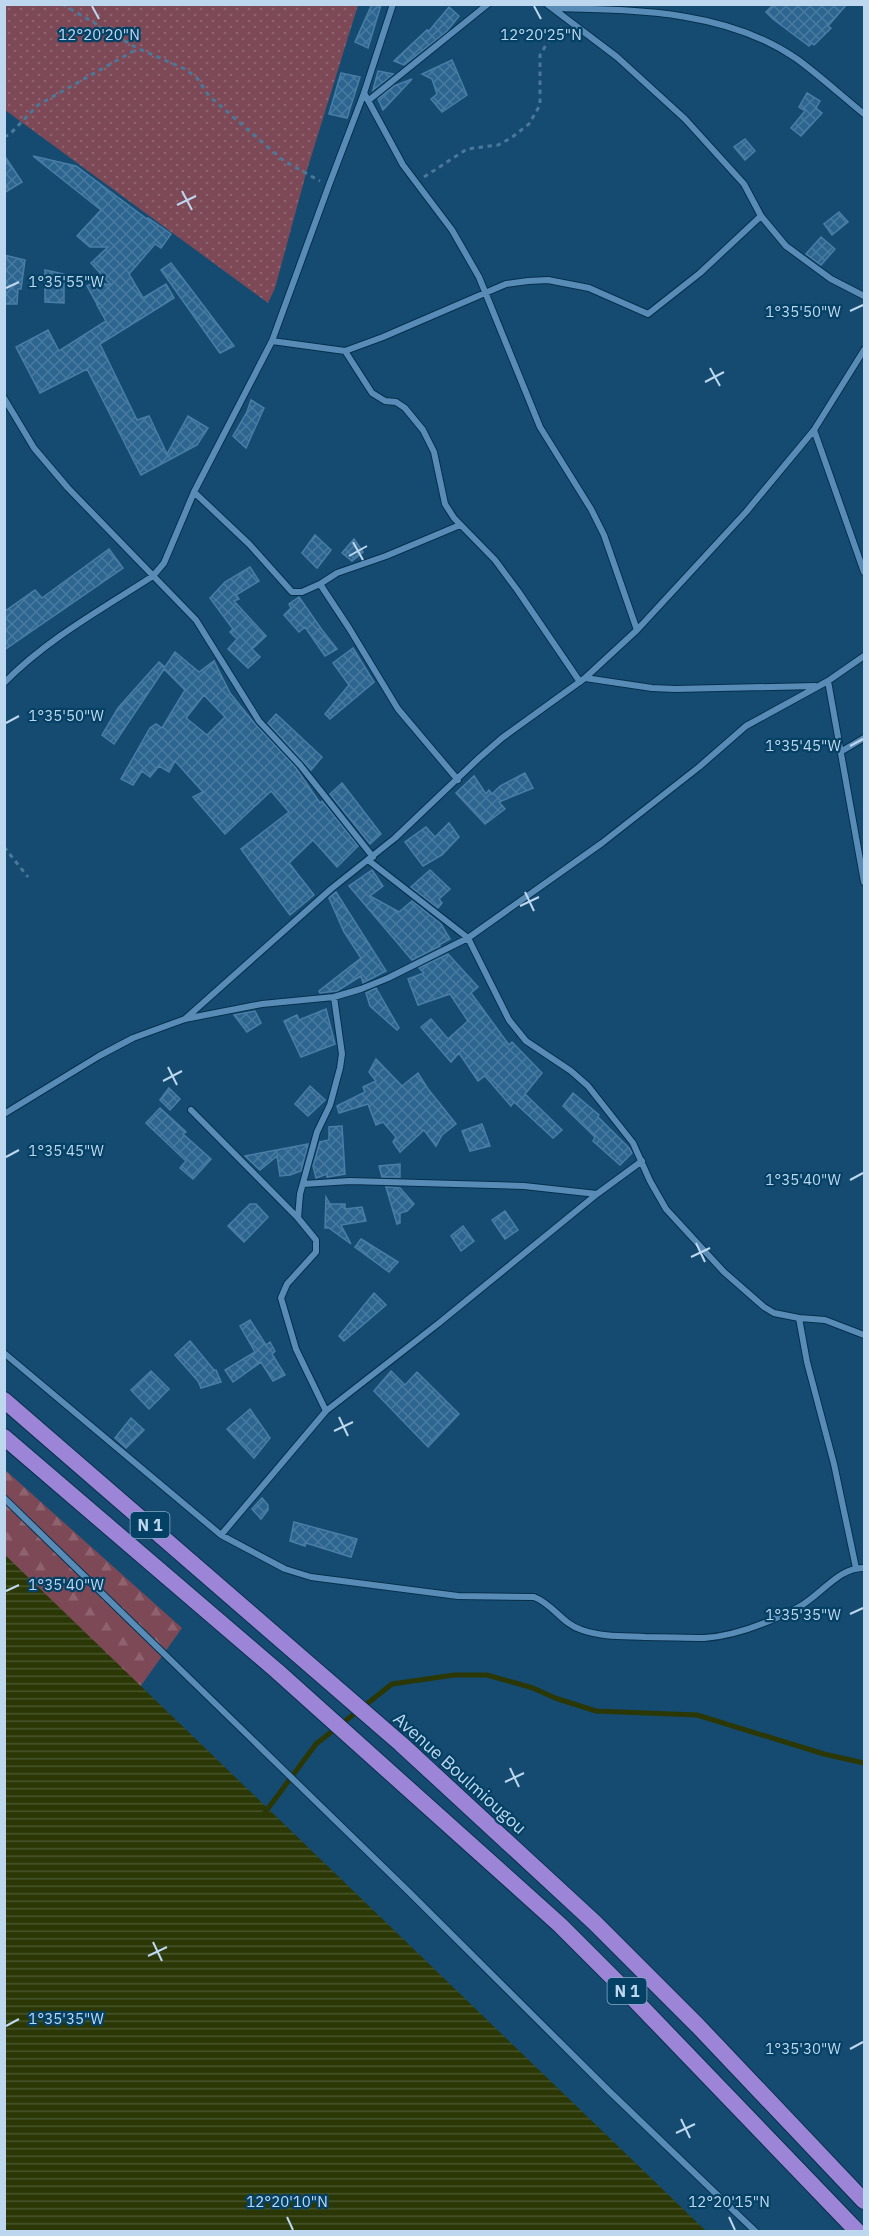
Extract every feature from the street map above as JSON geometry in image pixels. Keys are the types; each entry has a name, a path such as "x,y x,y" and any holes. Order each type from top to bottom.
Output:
{"highway":[{"name":"Avenue Boulmiougou","path":"4,1400 401,1744 628,1955 707,2034 864,2201"},
{"name":"N 1","path":"4,1437 277,1671 560,1925 858,2232"}],"street":[{"path":"4,683 24,662 58,637 153,576 164,563 174,544 194,492 272,341 364,93 393,4"},
{"path":"369,100 488,4"},
{"path":"550,6 613,7 684,15 720,24 761,39 796,58 864,114"},
{"path":"550,6 617,57 685,120 744,184 761,216 786,246 831,279 864,296"},
{"path":"364,93 415,182 452,230 479,277 540,427 591,509 604,535 637,630"},
{"path":"272,341 345,351 506,284 528,280 548,280 589,288 648,314 700,273 761,216"},
{"path":"184,1019 331,889 370,858 502,738 583,680 637,630 746,512 814,430 864,350"},
{"path":"345,351 372,393 385,401 396,402 405,408 423,430 434,452 445,504 460,525 501,568 583,680 675,689 818,686"},
{"path":"4,398 34,448 68,488 196,620 259,721 300,765 370,858 468,938 498,1000 517,1032 588,1086 633,1143 666,1209 724,1272 764,1307 780,1315 825,1320 864,1335"},
{"path":"814,430 864,572"},
{"path":"194,492 249,544 292,592 302,592 337,573 386,556 460,525"},
{"path":"320,584 398,709 458,780"},
{"path":"4,1114 133,1038 184,1019 262,1004 334,997 361,989 468,938 602,843 699,767 746,726 828,681 864,656"},
{"path":"828,681 864,882"},
{"path":"842,751 864,738"},
{"path":"298,1218 298,1206 316,1132 330,1105 340,1068 342,1054 334,997"},
{"path":"190,1110 313,1233 318,1245 316,1252 287,1284 281,1298 296,1349 326,1411"},
{"path":"221,1535 326,1411 439,1323 597,1194 642,1161"},
{"path":"303,1184 350,1181 524,1186 597,1194"},
{"path":"799,1318 807,1362 834,1464 856,1568"},
{"path":"4,1353 221,1535 285,1569 311,1577 458,1596 534,1597 541,1599 570,1626 582,1631 608,1636 706,1638 732,1632 797,1608 844,1574 856,1568 864,1568"},
{"path":"4,1498 756,2232"}],"path":[{"path":"62,4 137,48 185,69 197,78 209,96 284,161 293,168 328,185"},
{"path":"415,182 467,149 498,145 529,124 540,105 540,56 549,40 568,21"},
{"path":"4,137 10,134 38,105 137,48"},
{"path":"4,847 28,877"}],"green space":[{"path":"5,4 358,5 307,170 275,288 268,303 5,110"},
{"path":"4,1469 182,1628 140,1687 5,1555"}],"shaded area":[{"path":"5,1555 706,2231 5,2231"}],"building":[{"path":"372,4 381,5 368,48 355,42"},
{"path":"774,4 847,4 828,26 831,28 814,45 812,43 809,46 766,12"},
{"path":"449,7 459,16 447,31 404,65 394,61 427,30 429,31"},
{"path":"452,60 467,95 442,112 431,99 437,94 432,79 422,74"},
{"path":"378,71 393,74 373,90"},
{"path":"341,73 360,77 347,118 329,114"},
{"path":"412,79 383,110 378,99 394,86"},
{"path":"807,93 820,101 816,108 822,113 801,136 791,128 805,111 799,107"},
{"path":"745,139 755,151 745,160 734,147"},
{"path":"4,155 22,182 4,193"},
{"path":"33,156 76,166 171,234 161,248 155,244 129,274 143,298 166,284 174,298 100,344 137,420 149,416 167,454 188,416 208,428 197,445 141,475 87,369 40,393 16,347 48,330 59,351 106,321 97,305 99,304 87,286 95,282 111,285 91,263 108,247 90,247 77,236 101,210"},
{"path":"839,212 848,222 832,235 824,224"},
{"path":"821,237 835,249 821,265 806,254"},
{"path":"4,255 25,260 17,304 4,304"},
{"path":"171,263 234,346 220,353 161,270"},
{"path":"45,270 64,274 64,303 45,302"},
{"path":"251,400 264,408 246,448 233,436"},
{"path":"315,535 331,550 317,568 302,553"},
{"path":"354,539 363,552 352,561 342,553"},
{"path":"109,549 123,568 4,650 4,612 35,590 42,598"},
{"path":"250,567 259,581 236,595 239,599 234,601 266,636 252,649 260,657 248,668 228,649 237,639 230,632 233,629 210,598 225,582"},
{"path":"299,597 337,649 325,656 305,627 299,632 284,615 291,608 289,604"},
{"path":"353,648 374,682 330,719 325,714 349,685 333,663"},
{"path":"175,652 199,672 214,661 230,693 296,768 320,803 322,801 358,846 337,867 313,840 289,863 314,895 290,915 241,849 289,812 271,791 225,834 193,797 203,792 175,761 169,772 159,766 150,777 142,771 133,785 121,779 150,728 156,724 162,728 185,690 164,669 114,744 102,735 118,708 159,662 165,667","holes":["204,695 225,717 207,735 186,718"]},
{"path":"276,714 322,757 311,770 268,723"},
{"path":"525,773 533,788 499,802 505,809 485,824 456,793 474,776 486,794 489,790 492,794 500,786"},
{"path":"342,783 381,834 370,844 330,794"},
{"path":"449,823 459,837 442,855 423,866 405,842 426,827 435,837"},
{"path":"372,870 383,886 370,896 399,912 412,901 441,924 450,939 412,960 349,886"},
{"path":"430,870 450,889 439,899 442,903 438,908 411,887"},
{"path":"336,892 386,971 363,983 361,976 337,991 320,993 319,991 361,958 344,932 329,898"},
{"path":"448,954 478,987 471,993 509,1045 512,1042 542,1073 525,1094 562,1130 553,1138 514,1102 511,1106 485,1076 478,1081 459,1053 451,1062 421,1027 431,1019 448,1039 468,1021 450,994 418,1005 408,979 424,973 419,968"},
{"path":"376,988 399,1028 397,1030 370,1006 366,993"},
{"path":"326,1009 335,1044 301,1057 284,1021 297,1015 299,1020"},
{"path":"255,1011 261,1023 247,1032 234,1015"},
{"path":"376,1059 402,1086 418,1073 456,1124 442,1135 436,1146 424,1130 400,1152 393,1142 396,1137 383,1122 376,1125 368,1104 339,1113 337,1106 365,1092 363,1087 376,1081 369,1072"},
{"path":"310,1086 325,1100 308,1116 295,1104"},
{"path":"169,1088 180,1099 170,1110 160,1100"},
{"path":"573,1093 599,1115 598,1117 629,1148 632,1153 620,1165 593,1141 595,1137 563,1106"},
{"path":"160,1108 186,1132 183,1134 211,1159 193,1179 180,1168 186,1161 146,1123"},
{"path":"482,1124 490,1146 470,1151 462,1131"},
{"path":"342,1126 345,1174 327,1177 327,1174 316,1178 313,1166 320,1142 329,1140 329,1127"},
{"path":"308,1144 301,1171 290,1175 280,1176 277,1156 260,1170 245,1156"},
{"path":"400,1164 400,1177 382,1177 379,1166"},
{"path":"386,1187 400,1188 414,1204 407,1211 400,1213 400,1223 397,1224"},
{"path":"326,1197 330,1204 345,1204 345,1209 362,1207 366,1221 341,1225 351,1244 329,1228 325,1228"},
{"path":"250,1204 256,1204 268,1217 244,1242 228,1226"},
{"path":"505,1211 518,1230 505,1239 492,1220"},
{"path":"463,1226 474,1241 461,1251 451,1236"},
{"path":"361,1239 398,1262 389,1272 355,1247"},
{"path":"374,1293 386,1305 344,1341 339,1336"},
{"path":"250,1320 266,1345 270,1342 275,1351 272,1354 285,1375 273,1381 261,1362 233,1382 225,1370 255,1352 240,1326"},
{"path":"190,1341 216,1370 221,1382 201,1388 198,1381 175,1355"},
{"path":"151,1371 169,1389 149,1409 131,1390"},
{"path":"391,1371 405,1385 417,1372 459,1414 428,1447 374,1391"},
{"path":"250,1409 270,1438 254,1458 227,1429"},
{"path":"131,1418 144,1430 126,1448 115,1438"},
{"path":"262,1498 268,1505 268,1510 261,1519 252,1509"},
{"path":"294,1522 357,1539 351,1557 306,1543 305,1546 290,1541"}],"waterway":[{"path":"264,1814 316,1744 392,1684 454,1675 487,1675 533,1688 555,1698 596,1711 697,1715 824,1754 864,1763"}]}
